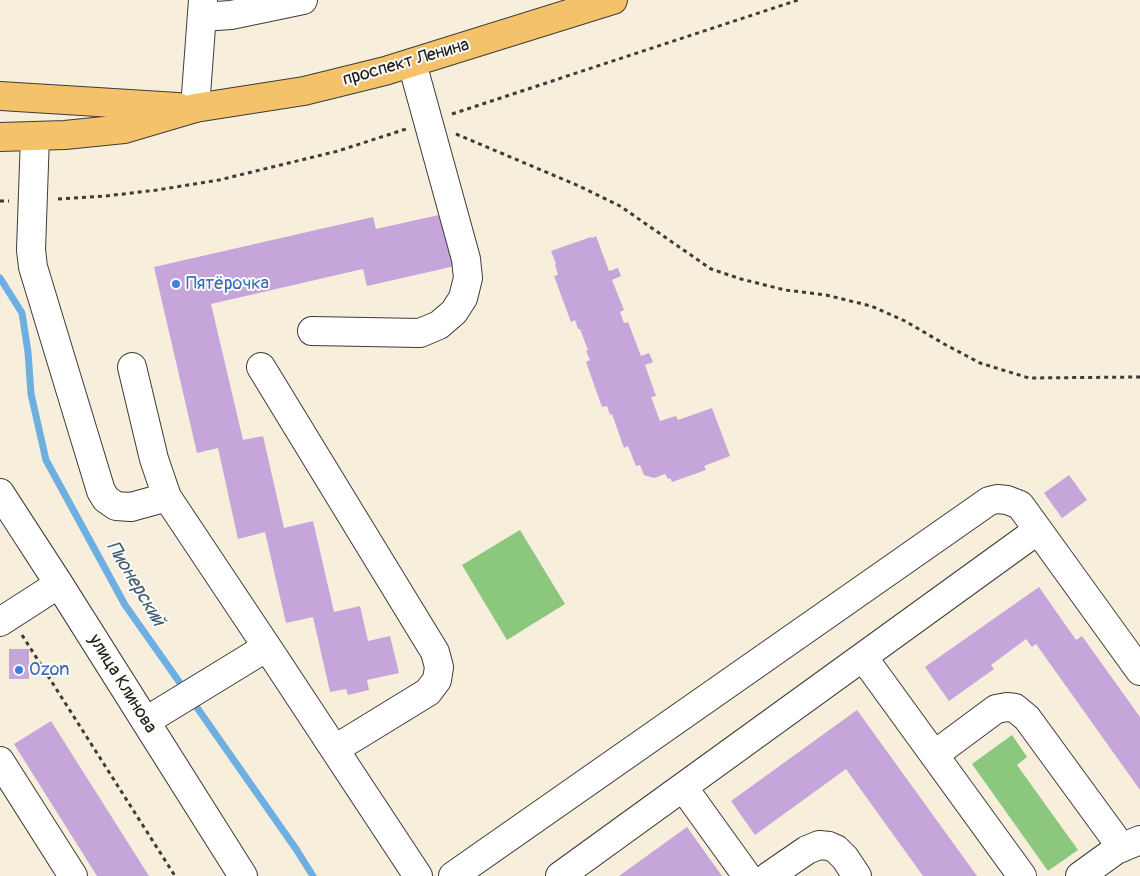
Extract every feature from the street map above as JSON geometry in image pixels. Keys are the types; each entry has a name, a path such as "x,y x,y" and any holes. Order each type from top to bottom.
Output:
{"main road":[{"name":"проспект Ленина","path":"0,137 65,135 124,129 194,108 304,91 385,71 613,0"},
{"name":"проспект Ленина","path":"0,96 194,108"}],"street":[{"path":"194,108 203,8 231,15 303,0"},
{"path":"312,332 420,333 439,325 454,312 463,298 468,278 466,259 412,63"},
{"path":"35,136 31,250 33,267 101,491 106,499 116,506 131,508 167,497"},
{"path":"132,367 150,443 167,497 418,876"},
{"path":"261,367 435,652 439,667 436,680 428,692 334,749"},
{"name":"улица Клинова","path":"0,493 243,876"},
{"path":"453,876 989,501 997,499 1007,500 1020,505 1140,671"},
{"path":"560,876 1038,530"},
{"path":"5,619 59,584"},
{"path":"146,722 267,647"},
{"path":"863,657 1022,876"},
{"path":"934,755 996,709 1015,708 1026,718 1131,844 1110,854 1080,876"},
{"path":"0,761 73,876"},
{"path":"683,787 748,876"},
{"path":"768,876 807,850 819,846 829,846 836,849 845,858 857,876"}],"path":[{"path":"428,122 579,186 620,206 711,269 776,288 826,295 870,306 904,321 980,363 1029,378 1140,377"},
{"path":"5,619 175,876"}],"green space":[{"path":"520,530 565,604 507,640 462,565"},
{"path":"1012,735 1027,757 1017,765 1078,850 1048,871 972,764"}],"building":[{"path":"443,214 455,266 367,286 363,269 211,304 243,440 263,436 284,528 313,521 334,612 360,606 368,641 390,636 399,673 367,680 369,690 348,695 346,689 330,692 313,617 286,623 265,532 238,539 218,448 197,453 154,267 373,217 376,229"},
{"path":"596,236 609,271 618,268 621,276 612,280 624,310 620,312 624,323 628,322 641,356 649,353 653,362 645,365 656,396 651,397 660,421 676,416 678,420 712,408 730,456 704,466 706,470 672,482 665,474 654,478 644,475 640,465 636,466 628,446 624,448 612,414 610,415 607,406 602,407 586,362 590,360 586,351 588,350 575,320 571,322 554,276 558,275 551,251"},
{"path":"1069,475 1087,500 1062,518 1044,493"},
{"path":"1039,587 1076,640 1082,636 1140,717 1140,790 1036,644 1032,647 1026,639 991,665 994,669 949,701 925,667"},
{"path":"9,649 29,649 29,679 9,679"},
{"path":"857,710 977,876 923,876 846,769 755,835 731,801"},
{"path":"51,721 149,876 97,876 14,744"},
{"path":"687,827 722,876 619,876"}],"waterway":[{"name":"Пионерский","path":"0,278 22,313 28,352 31,394 46,460 125,605 185,690"},
{"name":"Пионерский","path":"191,699 313,876"}],"place":[{"name":"Пятёрочка","path":"176,284"},
{"name":"Ozon","path":"19,670"}]}
